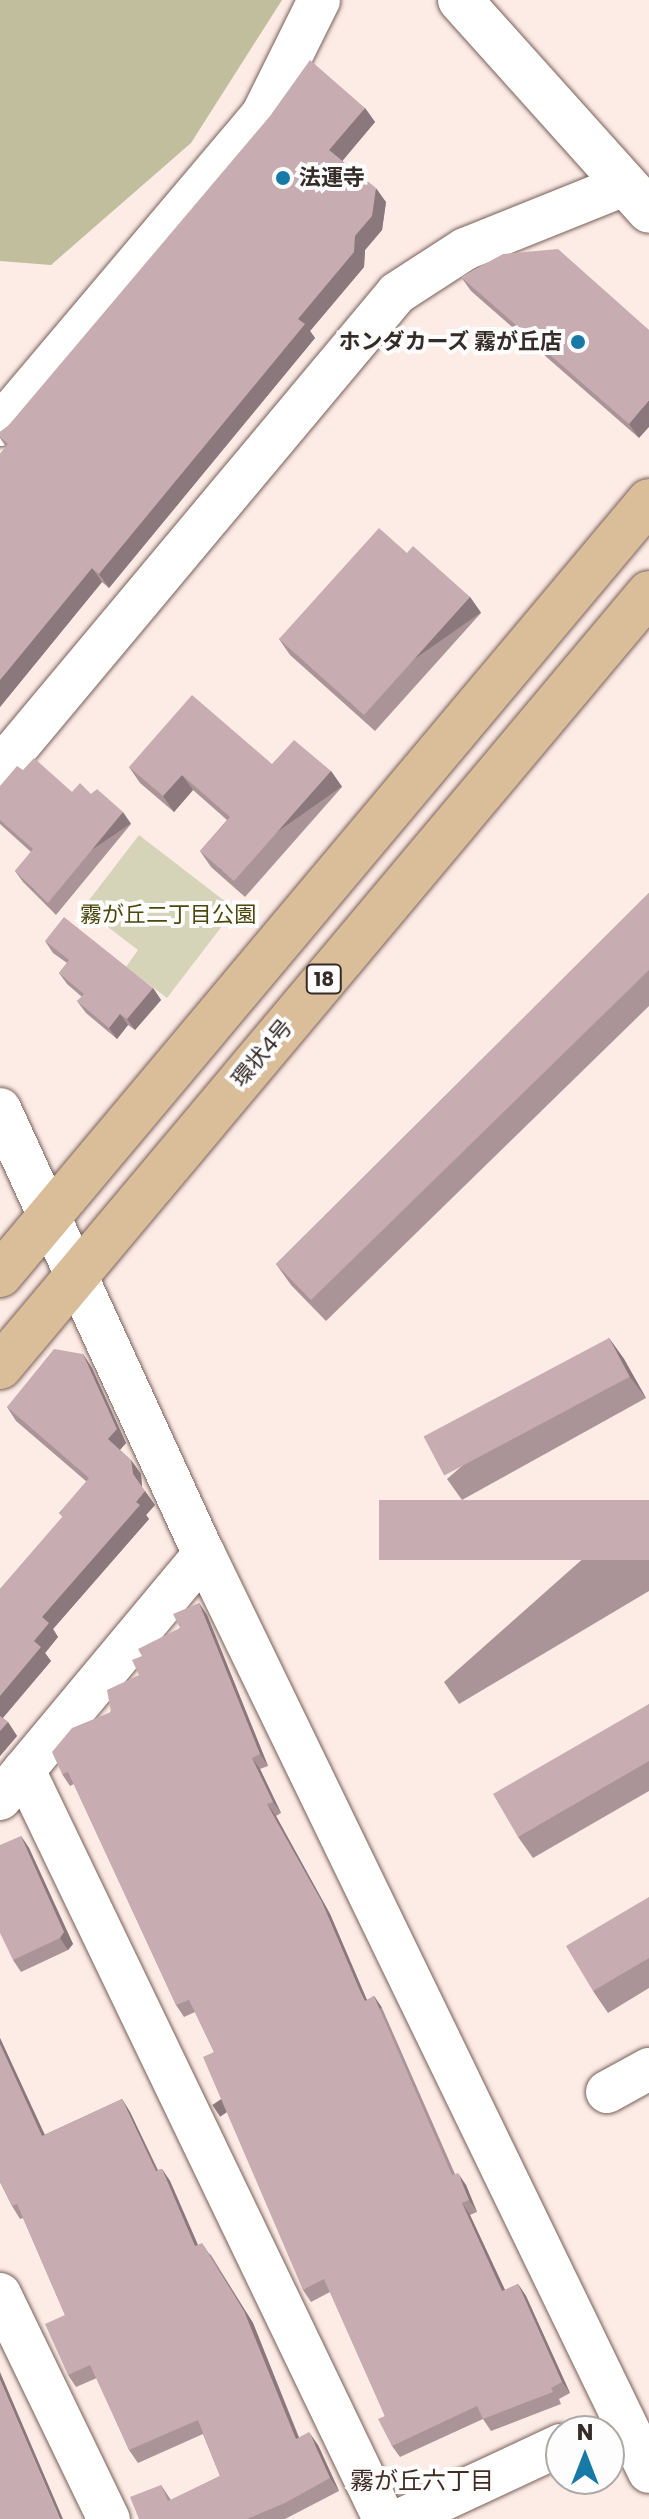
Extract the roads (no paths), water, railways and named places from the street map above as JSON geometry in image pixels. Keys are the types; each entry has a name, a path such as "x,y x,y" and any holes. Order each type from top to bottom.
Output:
{"main road":[{"name":"18","path":"0,1275 649,501"},
{"name":"環状4号","path":"0,1367 649,593"}],"street":[{"path":"0,425 262,115 319,0"},
{"path":"0,768 397,293 465,249 637,198 460,0"},
{"path":"0,1109 602,2415"},
{"path":"204,1554 12,1784 384,2519"},
{"path":"607,2092 649,2069"},
{"path":"0,2294 109,2519"},
{"path":"625,2445 649,2472"},
{"path":"402,2519 545,2452"}],"place":[{"name":"法運寺","path":"283,178"},
{"name":"ホンダカーズ 霧が丘店","path":"578,342"}],"district":[{"name":"霧が丘六丁目","path":"422,2481"}],"park label":[{"name":"霧が丘二丁目公園","path":"168,915"}]}
